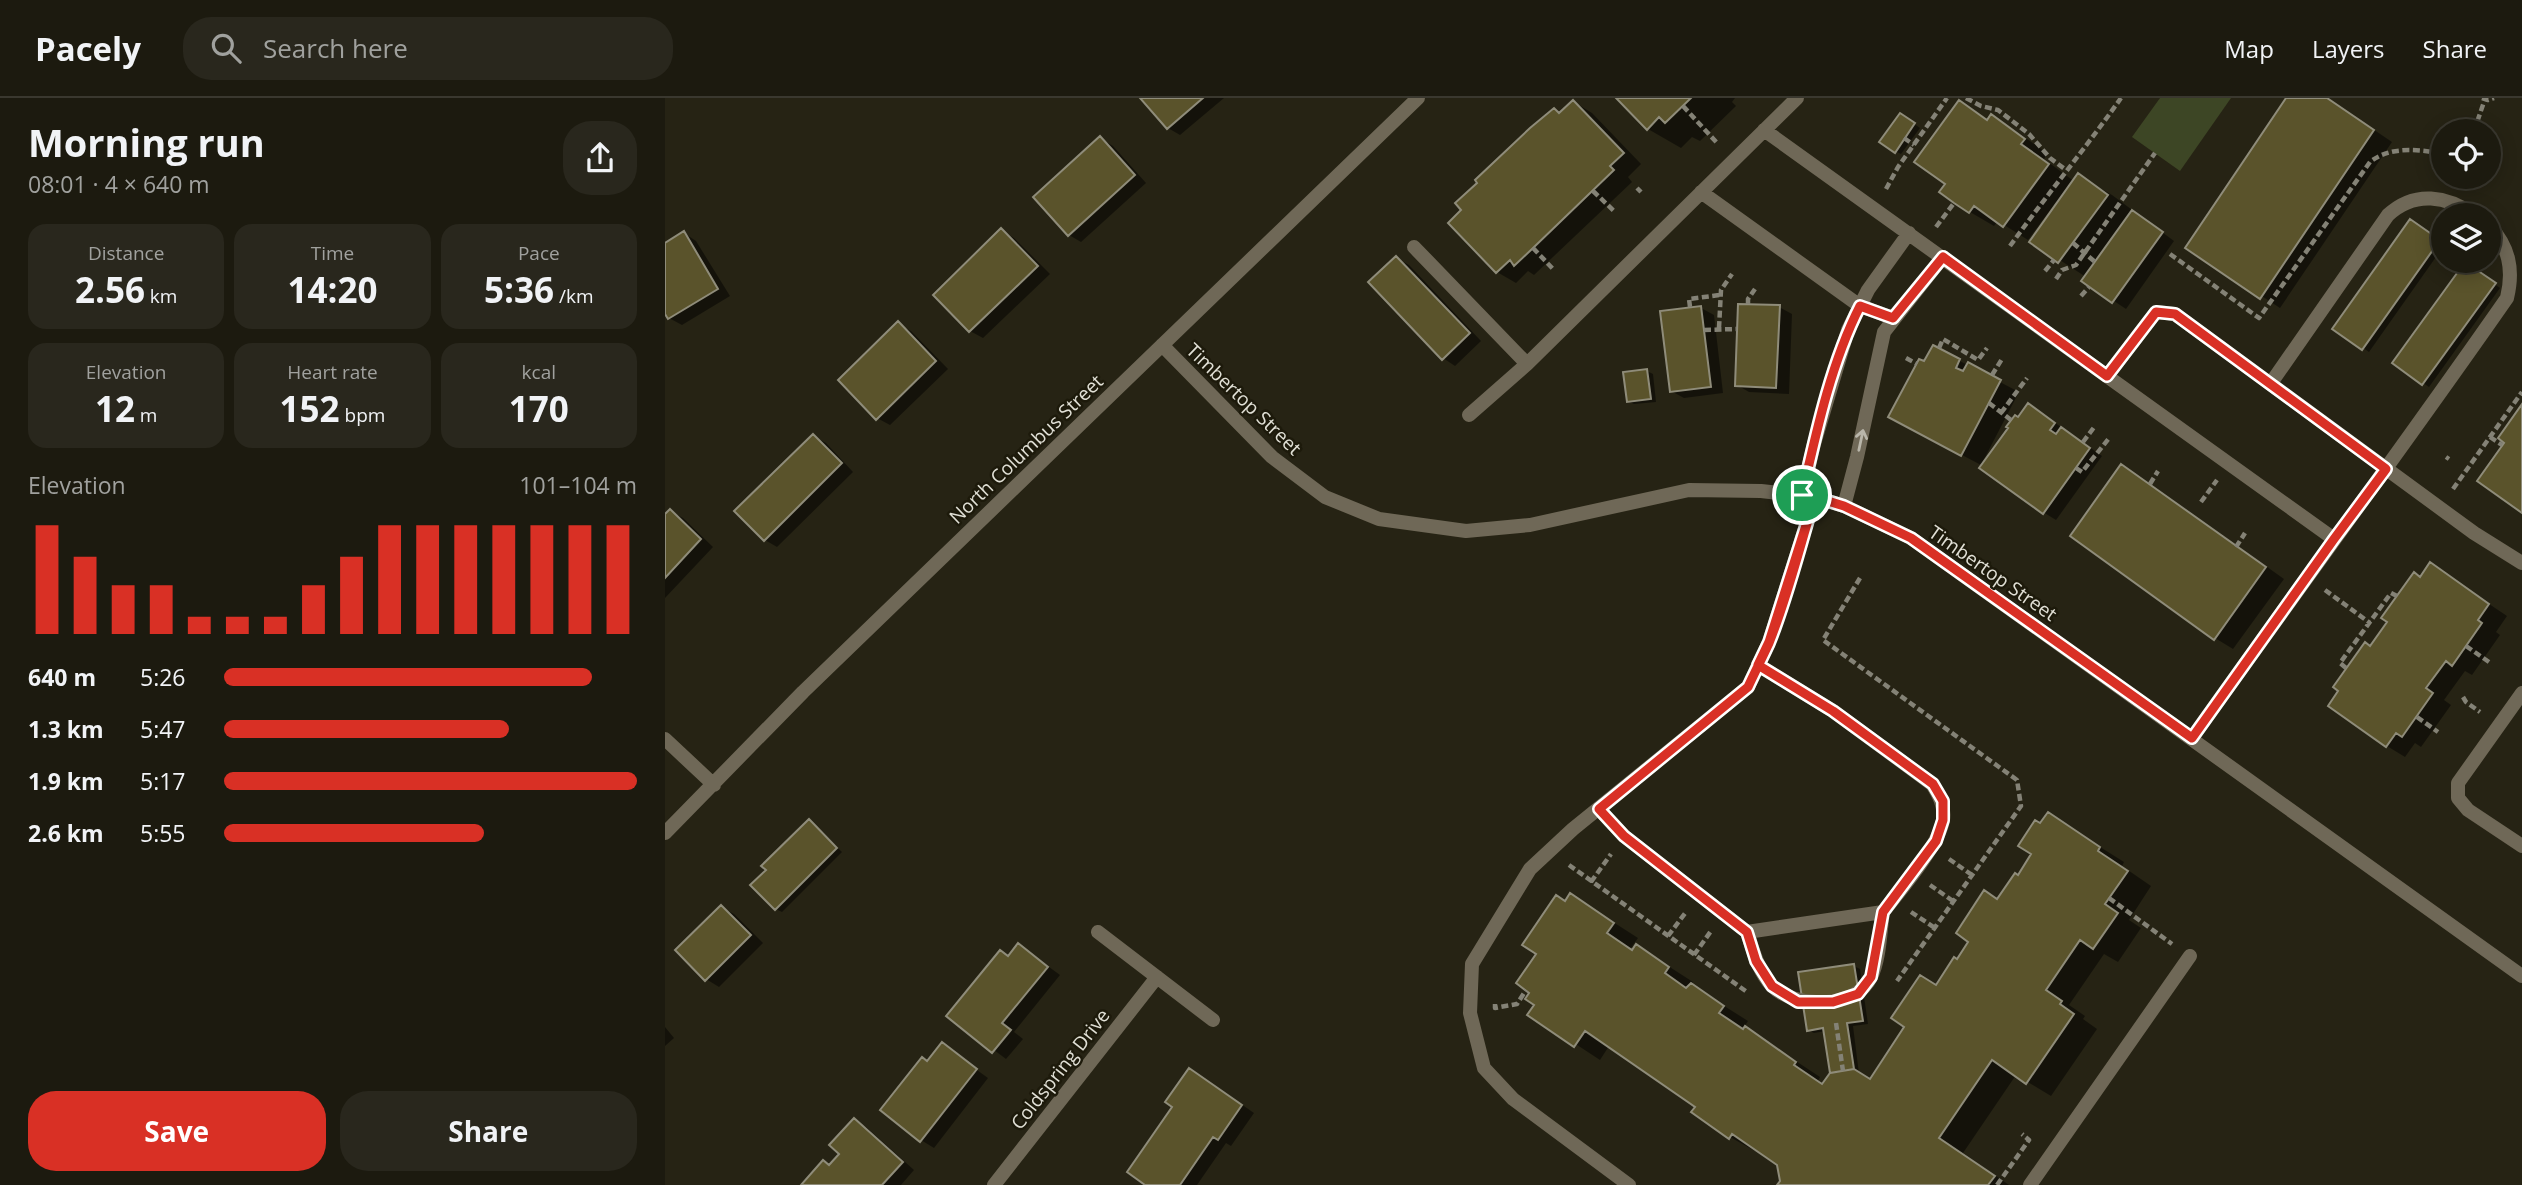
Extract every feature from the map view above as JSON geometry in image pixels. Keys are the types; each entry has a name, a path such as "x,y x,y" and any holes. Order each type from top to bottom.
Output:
{"street":[{"name":"North Columbus Street","path":"665,833 803,692 1418,98"},
{"path":"1469,415 1527,364 1797,98"},
{"path":"1764,130 2334,539"},
{"path":"1701,192 1860,306 1893,318"},
{"path":"2271,383 2388,215 2412,200 2428,197 2454,203"},
{"path":"1629,1185 1513,1099 1484,1068 1470,1013 1472,964 1530,869 1573,829 1748,687 1769,642 1808,496 1814,444 1847,330 1868,290 1909,233"},
{"path":"2192,738 2507,298 2512,278 2507,251 2501,242"},
{"path":"1414,247 1527,364"},
{"path":"1844,506 1884,332 1943,257"},
{"path":"2107,376 2156,312 2175,314 2474,533 2522,563"},
{"name":"Timbertop Street","path":"1162,345 1272,457 1325,497 1379,519 1466,531 1530,525 1689,490 1761,491 1808,496 1844,506 1911,538 2522,976"},
{"path":"1599,809 1624,836 1747,932 1756,961 1772,986 1798,1002 1833,1002 1858,994 1871,977 1883,912 1936,841 1943,820 1943,801 1933,784 1833,711 1758,665"},
{"path":"2522,694 2458,783 2458,798 2468,810 2522,846"},
{"path":"665,739 714,785"},
{"path":"1747,932 1883,912"},
{"path":"1098,932 1213,1020"},
{"path":"2030,1185 2190,956"},
{"name":"Coldspring Drive","path":"994,1185 1157,977"}],"path":[{"path":"1874,207 1947,98"},
{"path":"1966,98 1981,106 1998,110 2029,134 2050,158 2066,170"},
{"path":"2010,246 2121,98"},
{"path":"2477,119 2483,99 2494,98"},
{"path":"1682,106 1733,160"},
{"path":"1904,138 1914,145"},
{"path":"2170,254 2259,318 2370,162 2396,151 2431,152"},
{"path":"2056,279 2062,270 2076,265 2155,153"},
{"path":"1593,191 1614,211"},
{"path":"1925,244 1954,203"},
{"path":"2073,243 2095,262"},
{"path":"1533,248 1553,269"},
{"path":"2045,271 2054,260"},
{"path":"1719,328 1721,290 1733,274"},
{"path":"2081,296 2089,286"},
{"path":"1748,304 1748,299 1755,289"},
{"path":"1690,307 1689,299 1720,295"},
{"path":"1704,330 1737,328"},
{"path":"1939,348 1943,339 1978,360 1987,348"},
{"path":"1906,358 1917,364"},
{"path":"1992,375 2002,359"},
{"path":"2001,413 2027,378"},
{"path":"2444,483 2452,489 2522,391"},
{"path":"1989,404 2011,421"},
{"path":"2083,442 2095,426"},
{"path":"2076,468 2082,472 2110,436"},
{"path":"2490,436 2502,445"},
{"path":"2150,484 2158,471"},
{"path":"2236,547 2245,533"},
{"path":"1860,578 1823,639 2017,779 2021,806 1894,985"},
{"path":"2322,587 2369,623"},
{"path":"2346,668 2340,663 2391,593 2397,596"},
{"path":"2466,646 2489,662"},
{"path":"2417,716 2438,732"},
{"path":"1591,881 1624,836"},
{"path":"1565,862 1749,994"},
{"path":"2109,898 2190,956"},
{"path":"1494,996 1495,1008 1517,1004 1526,990"},
{"path":"1833,1002 1843,1071"},
{"path":"1997,1185 2029,1140 2022,1134"}],"green space":[{"path":"2160,98 2231,98 2180,171 2132,137"}],"building":[{"path":"1140,98 1203,98 1167,129"},
{"path":"1616,98 1691,98 1665,123 1659,117 1647,130"},
{"path":"2286,98 2327,98 2374,130 2260,299 2185,248"},
{"path":"1573,100 1624,153 1610,166 1614,170 1514,266 1510,260 1496,273 1448,223 1461,210 1455,203 1477,183 1475,180 1530,128 1554,108 1559,113"},
{"path":"1959,100 1987,120 1991,114 2025,139 2021,144 2049,164 2003,227 1974,206 1969,213 1954,203 1939,192 1945,184 1914,162"},
{"path":"1900,113 1915,123 1895,153 1879,142"},
{"path":"1100,136 1135,175 1068,236 1033,197"},
{"path":"2078,173 2108,195 2058,263 2029,242"},
{"path":"2132,210 2163,232 2112,303 2081,281"},
{"path":"2410,219 2431,234 2431,253 2362,350 2332,329"},
{"path":"1001,228 1038,266 969,332 933,295"},
{"path":"684,231 718,289 668,319 665,314 665,243"},
{"path":"1396,256 1470,333 1442,360 1368,282"},
{"path":"2457,273 2481,273 2496,283 2422,385 2392,363"},
{"path":"1738,304 1780,305 1776,388 1735,386"},
{"path":"1701,306 1711,387 1670,392 1660,311"},
{"path":"898,321 936,361 876,420 838,380"},
{"path":"1933,345 1960,359 1956,368 1963,371 1968,362 2001,380 1961,456 1888,417 1919,359 1924,361"},
{"path":"1647,369 1651,399 1627,402 1623,372"},
{"path":"2028,403 2055,423 2050,430 2056,434 2061,427 2090,448 2043,514 1979,468 2015,415 2018,417"},
{"path":"2522,404 2522,513 2477,481 2504,443 2498,438"},
{"path":"813,434 842,463 764,541 734,511"},
{"path":"2121,464 2266,567 2214,640 2070,536"},
{"path":"670,509 701,539 665,578 665,514"},
{"path":"2430,562 2489,604 2478,620 2482,623 2452,666 2446,661 2426,688 2433,693 2402,737 2396,733 2386,747 2328,706 2338,691 2333,687 2365,642 2370,646 2387,622 2381,618 2414,572 2420,577"},
{"path":"2048,812 2100,847 2098,851 2128,871 2105,904 2118,913 2093,949 2080,940 2046,990 2074,1014 2026,1084 1992,1060 1939,1138 1995,1176 1988,1185 1777,1185 1780,1181 1777,1165 1732,1134 1729,1139 1691,1112 1695,1107 1585,1031 1574,1047 1527,1015 1534,1005 1525,999 1529,993 1516,983 1536,954 1522,945 1556,895 1565,901 1570,893 1614,923 1607,933 1632,950 1636,944 1669,967 1665,973 1686,988 1691,983 1724,1006 1719,1013 1743,1029 1745,1026 1822,1084 1830,1073 1854,1069 1870,1079 1904,1027 1891,1018 1920,975 1936,985 1954,957 1957,959 1968,942 1956,933 1984,890 1997,899 2015,873 2018,875 2031,854 2018,846 2035,820 2040,823"},
{"path":"809,819 837,848 775,910 750,885 766,870 761,866"},
{"path":"721,905 751,935 705,981 675,950"},
{"path":"1018,943 1048,967 1002,1023 1011,1030 992,1053 946,1016 1000,950 1008,956"},
{"path":"1854,964 1863,1021 1847,1023 1854,1069 1830,1073 1823,1028 1807,1031 1798,972"},
{"path":"942,1042 977,1069 920,1142 880,1110 922,1057 927,1061"},
{"path":"1189,1068 1242,1105 1218,1140 1213,1137 1180,1185 1145,1185 1127,1172 1172,1107 1165,1102"},
{"path":"854,1118 903,1162 882,1185 801,1185 823,1160 829,1165 839,1154 829,1145"}],"route":[{"path":"1802,495 1815,497 1769,642 1758,665 1833,711 1933,784 1943,801 1943,820 1936,841 1883,912 1871,977 1858,994 1833,1002 1798,1002 1772,986 1756,961 1747,932 1624,836 1599,809 1748,687 1758,665 1769,642 1798,551 1815,497 1844,506 1911,538 2192,738 2386,469 2175,314 2156,312 2107,376 1943,257 1893,318 1860,306 1847,330 1802,495"}]}
